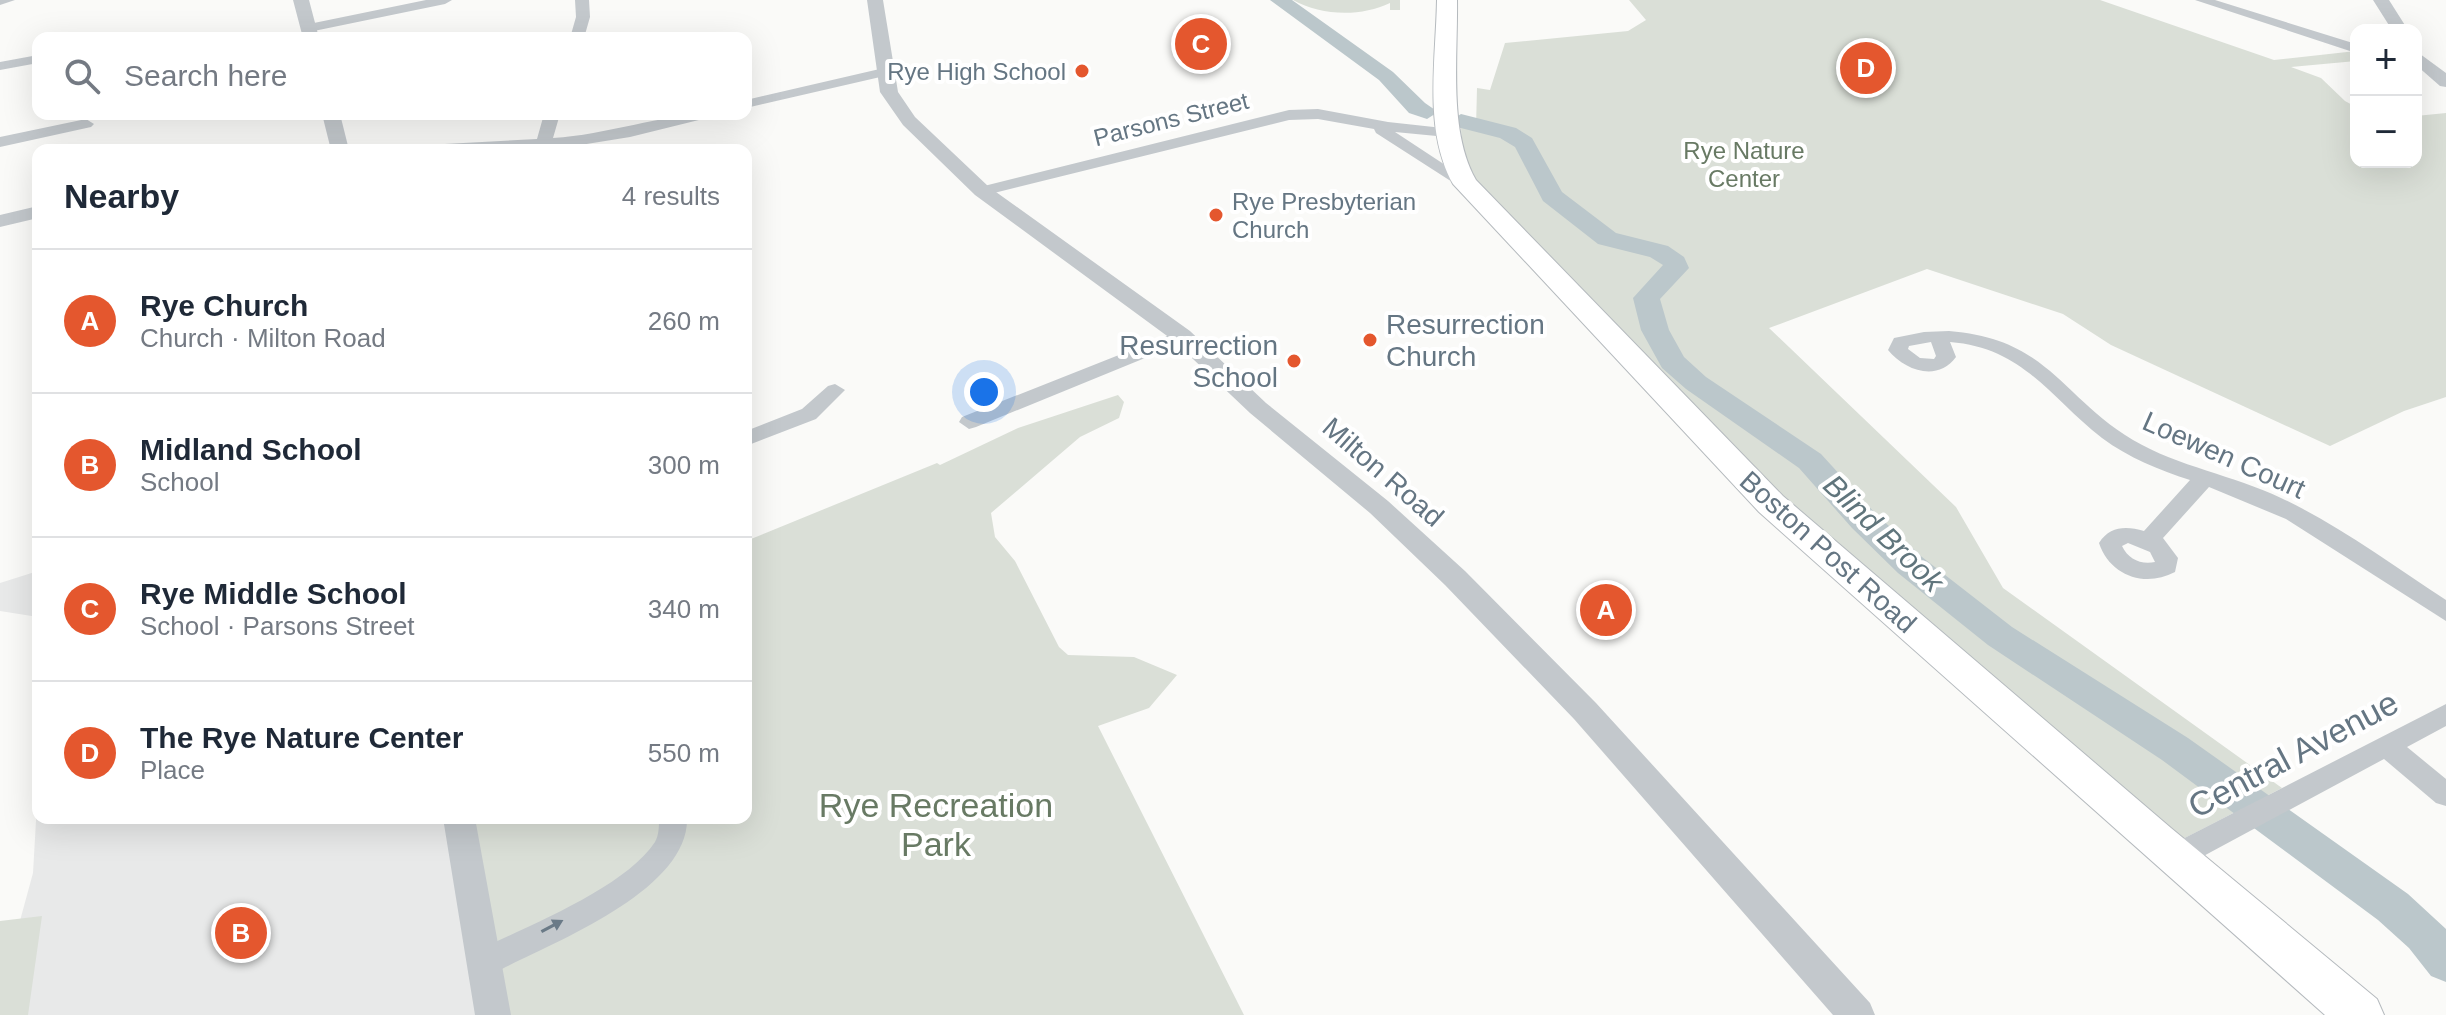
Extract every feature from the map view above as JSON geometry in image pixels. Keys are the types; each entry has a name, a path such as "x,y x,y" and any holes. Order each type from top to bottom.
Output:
{"main road":[{"name":"Boston Post Road","path":"1447,0 1439,147 1454,163 1466,184 1748,481 2175,857 2360,1015"}],"street":[{"path":"0,1 8,0"},
{"path":"301,0 310,32"},
{"path":"314,32 445,0"},
{"path":"579,32 583,17 582,0"},
{"name":"Milton Road","path":"875,0 889,92 909,121 982,191 1182,336 1258,408 1379,507 1500,623 1670,804 1857,1015"},
{"path":"2202,0 2350,47"},
{"path":"2381,0 2396,24"},
{"path":"0,66 32,60"},
{"path":"2422,62 2440,78"},
{"path":"752,103 884,72"},
{"name":"Parsons Street","path":"982,191 1275,117 1318,114 1373,125 1439,147"},
{"path":"332,120 338,144"},
{"path":"544,143 550,120"},
{"path":"527,144 606,137 680,120"},
{"path":"0,142 86,124"},
{"name":"Parsons Street","path":"1373,125 1439,147"},
{"path":"0,221 32,213"},
{"path":"969,422 1182,336"},
{"name":"Loewen Court","path":"1939,338 1982,341 2035,364 2049,374 2085,413 2125,444 2204,479 2250,493 2295,515 2446,612"},
{"path":"752,437 809,414 835,390"},
{"path":"2149,540 2204,479"},
{"name":"Central Avenue","path":"2175,857 2446,714"},
{"path":"2386,745 2446,795"},
{"path":"460,824 493,1015"},
{"path":"483,963 589,907 644,873 670,841 672,824"}],"shaded area":[{"path":"32,573 32,616 0,611 0,583"},
{"path":"36,824 451,824 478,1015 0,1015 0,994 33,873"}],"green space":[{"path":"1293,0 1400,0 1400,10 1390,10 1390,3 1367,11 1328,12"},
{"name":"Rye Nature Center","path":"1629,0 2100,0 2274,60 2350,52 2350,62 2291,67 2321,78 2350,104 2350,168 2422,168 2422,115 2446,113 2446,397 2404,411 2330,446 2111,345 2063,314 1927,269 1769,328 1956,507 2003,588 2282,788 2175,843 1793,511 1484,193 1463,165 1468,162 1462,151 1461,128 1476,128 1477,88 1490,90 1505,43 1628,31 1646,20"},
{"name":"Rye Recreation Park","path":"1118,395 1124,402 1119,418 1080,437 991,513 995,537 1015,561 1059,647 1068,655 1134,657 1177,675 1149,708 1098,726 1244,1015 505,1015 474,824 752,824 752,539 937,463 940,465 1018,428"},
{"path":"42,916 28,1015 0,1015 0,921"}],"waterway":[{"name":"Blind Brook","path":"1280,0 1386,76 1417,108 1427,112"},
{"name":"Blind Brook","path":"1461,121 1508,133 1524,143 1552,196 1607,239 1659,251 1675,262 1676,268 1646,298 1655,330 1672,362 1696,383 1810,461 1863,520 1910,565 2000,636 2175,749 2393,907 2424,934 2446,962"}],"place":[{"name":"Rye Middle School","path":"1201,44"},
{"name":"The Rye Nature Center","path":"1866,68"},
{"name":"Rye High School","path":"1082,71"},
{"name":"Rye Presbyterian Church","path":"1216,215"},
{"name":"Resurrection Church","path":"1370,340"},
{"name":"Resurrection School","path":"1294,361"},
{"name":"Rye Church","path":"1606,610"},
{"name":"Midland School","path":"241,933"}]}
